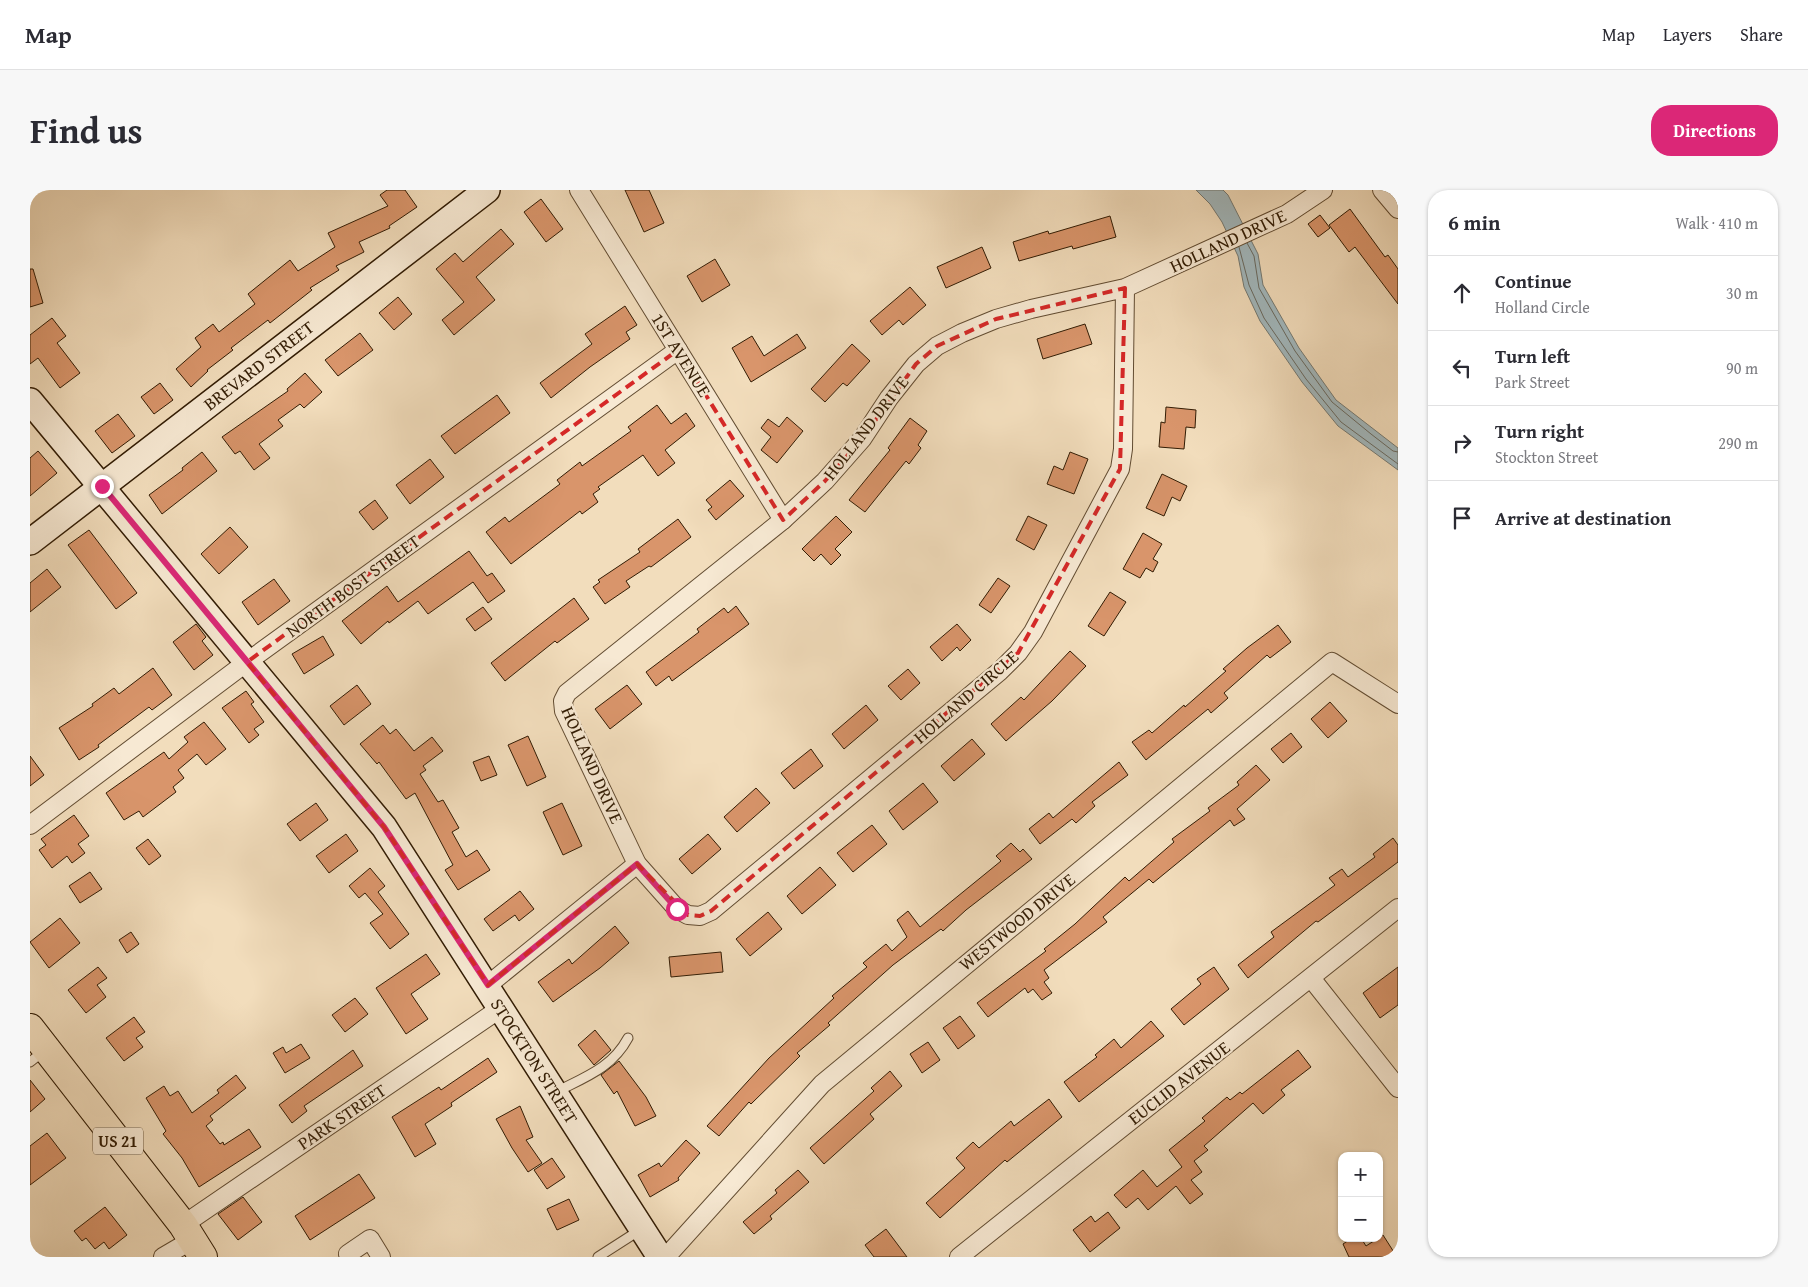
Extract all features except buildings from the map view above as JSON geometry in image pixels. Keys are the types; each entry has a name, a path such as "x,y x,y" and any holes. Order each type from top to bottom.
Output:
{"main road":[{"name":"US 21","path":"34,1040 193,1241"}],"street":[{"name":"BREVARD STREET","path":"30,542 487,190"},
{"name":"1ST AVENUE","path":"579,190 783,520"},
{"name":"HOLLAND DRIVE","path":"637,864 564,711 562,701 568,693 783,520 825,482 862,439 889,398 916,364 937,346 962,332 996,319 1031,309 1126,288 1287,214 1324,190"},
{"path":"1382,190 1398,209"},
{"name":"HOLLAND CIRCLE","path":"637,864 677,909 688,915 700,916 711,911 1000,672 1018,653 1042,615 1120,469 1123,449 1126,288"},
{"name":"NORTH BOST STREET","path":"30,825 248,662 678,350"},
{"name":"STOCKTON STREET","path":"30,401 384,827 488,985 660,1257"},
{"name":"WESTWOOD DRIVE","path":"666,1257 822,1084 1332,662 1398,704"},
{"path":"488,985 637,864"},
{"name":"EUCLID AVENUE","path":"959,1257 1398,908"},
{"path":"1311,978 1398,1088"},
{"name":"PARK STREET","path":"163,1257 193,1241 501,1008"},
{"path":"349,1257 348,1254 370,1239 381,1257"}],"lane":[{"path":"556,1092 594,1073 619,1054 628,1038"},
{"path":"598,1257 642,1228"}],"highlighted area":[{"path":"1125,288 1120,469 1018,653 711,911 700,916 688,915 637,864 488,985 384,827 247,662 678,350 783,520 825,481 862,439 916,364 937,346 996,319"}],"water":[{"path":"1196,190 1223,190 1228,195 1258,254 1263,285 1299,348 1336,400 1398,448 1398,470 1338,426 1302,382 1260,321 1244,287 1238,256 1222,222 1210,204"}],"route":[{"path":"102,486 364,801 384,827 488,985 637,864 677,909"}]}
